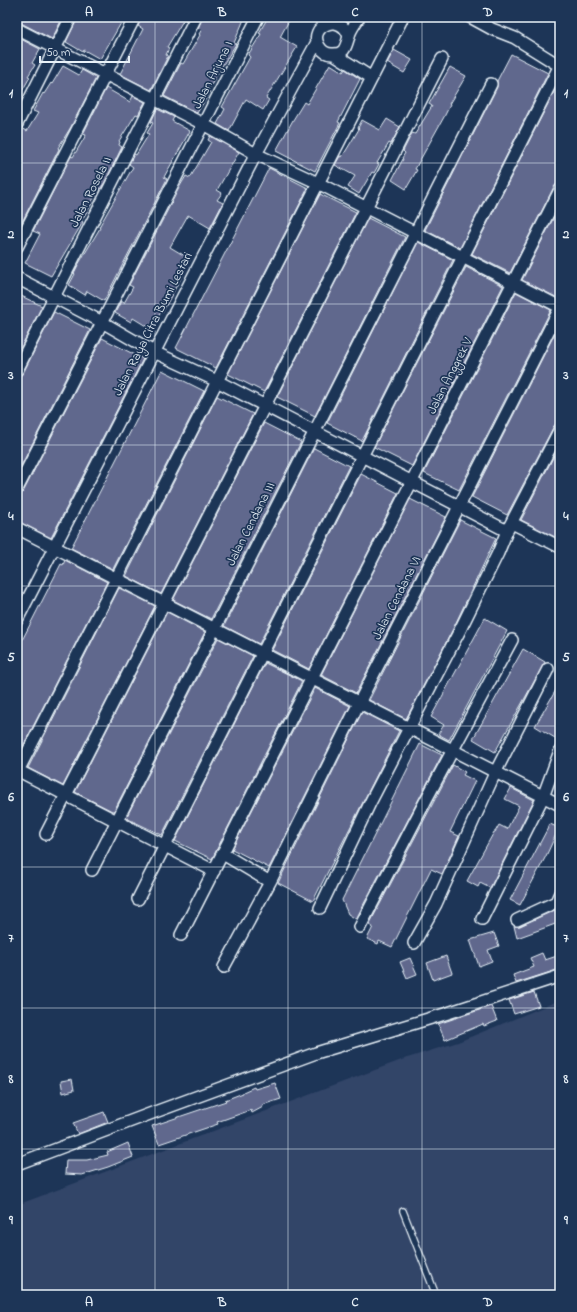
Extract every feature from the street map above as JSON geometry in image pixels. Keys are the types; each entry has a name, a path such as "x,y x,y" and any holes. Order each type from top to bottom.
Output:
{"street":[{"path":"17,124 71,17"},
{"path":"17,247 135,17"},
{"name":"Jalan Rosela II","path":"17,370 196,17"},
{"name":"Jalan Arjuna I","path":"17,489 258,17"},
{"path":"325,17 346,29 349,36"},
{"path":"334,54 345,48 358,17"},
{"path":"214,871 17,771 403,17"},
{"path":"138,899 560,66 515,38 492,29 470,17"},
{"path":"339,24 329,23 321,28 318,32 317,42 323,51 334,54 372,78"},
{"path":"17,29 203,124 256,154 318,183 560,308"},
{"name":"Jalan Raya Citra Bumi Lestari","path":"17,620 256,154 317,42"},
{"path":"46,834 442,59"},
{"name":"Jalan Cendana III","path":"92,870 490,84"},
{"name":"Jalan Anggrek V","path":"181,935 560,190"},
{"path":"17,278 102,322 154,352 265,406 459,507 560,547"},
{"name":"Jalan Cendana VI","path":"224,968 270,882 359,703 560,308"},
{"path":"320,908 347,849 560,429"},
{"path":"17,528 560,805"},
{"path":"360,927 423,804 512,640"},
{"path":"414,943 436,904 495,773 548,669"},
{"path":"482,919 543,797 560,751"},
{"path":"222,854 270,882"},
{"path":"517,920 556,902 560,893"},
{"path":"17,1164 316,1053 448,1013 560,976"}],"lane":[{"path":"403,1211 436,1295"}],"shaded area":[{"path":"560,1000 560,1295 17,1295 17,1205 404,1059 458,1042"}],"building":[{"path":"22,17 63,17 52,39 19,22"},
{"path":"78,17 127,17 126,19 124,18 100,59 84,50 83,52 66,42"},
{"path":"142,17 188,17 186,21 184,19 167,47 169,48 166,55 168,56 151,90 120,74 143,29 138,26"},
{"path":"203,17 245,17 234,43 236,44 219,71 208,91 210,92 197,113 164,96 181,63 183,64 200,35 199,34 202,29 198,28"},
{"path":"268,17 291,17 280,37 297,47 266,98 269,100 263,110 246,99 229,131 217,124 225,109 222,107 250,57 248,55 261,34 259,33"},
{"path":"17,37 40,49 32,63 35,65 28,76 30,77 17,100"},
{"path":"394,50 412,60 404,73 387,63"},
{"path":"511,54 548,73 460,248 425,230 497,87 497,81"},
{"path":"330,64 343,72 345,69 360,79 338,122 340,123 315,171 276,151 304,102 307,104"},
{"path":"63,66 79,75 82,70 96,78 71,127 58,148 59,149 21,224 17,221 17,148 22,140 17,137 17,131 22,128 27,131 38,113 33,111 43,93 44,94 51,83 52,84"},
{"path":"450,67 466,76 449,104 450,105 444,117 415,169 417,170 406,189 392,180 403,159 402,158 405,153 403,151 412,133 415,134 432,106 429,104"},
{"path":"560,80 560,183 554,187 510,273 472,254"},
{"path":"106,88 130,102 133,96 145,102 138,115 136,114 119,141 119,145 122,147 105,182 92,201 93,202 81,221 83,222 51,276 25,263 40,234 33,231 71,156 73,157 86,135 83,134"},
{"path":"157,109 174,117 172,121 190,131 164,177 167,179 104,301 87,291 85,295 69,285 78,265 133,167 129,164 134,154 136,155 149,134 147,133 153,123 151,122"},
{"path":"387,119 400,127 391,144 389,143 377,163 379,164 374,173 372,172 359,194 348,187 355,176 335,165 340,156 342,157 359,129 358,128 362,120 380,130"},
{"path":"210,136 239,152 217,190 222,193 217,200 223,203 210,228 188,215 170,247 190,259 184,269 185,270 162,313 161,312 151,329 133,318 131,322 115,313 121,301 124,303 133,287 129,285 180,186 186,176 190,178 211,142 208,140"},
{"path":"269,168 308,188 216,368 176,348"},
{"path":"320,194 356,212 264,392 228,374"},
{"path":"560,205 560,299 522,280"},
{"path":"368,218 405,237 315,416 277,397"},
{"path":"418,242 453,260 362,441 327,423"},
{"path":"466,267 503,286 412,466 374,447"},
{"path":"516,292 551,310 459,490 424,473"},
{"path":"17,294 42,306 17,355"},
{"path":"54,312 90,330 17,474 17,377 23,373"},
{"path":"560,323 560,422 554,426 507,515 472,497"},
{"path":"102,338 143,359 51,538 17,521 17,496 23,492"},
{"path":"162,370 204,391 113,569 71,548"},
{"path":"217,396 253,414 161,594 126,576"},
{"path":"264,423 301,442 211,619 173,600"},
{"path":"560,444 560,537 559,539 521,520"},
{"path":"314,448 349,466 259,644 224,626"},
{"path":"361,474 398,493 309,669 272,650"},
{"path":"410,499 446,517 356,693 321,675"},
{"path":"460,520 496,538 453,629 406,719 369,700"},
{"path":"65,560 107,582 17,758 17,650 61,564 63,565"},
{"path":"119,588 155,606 63,786 28,768"},
{"path":"167,612 205,632 114,811 112,811 75,792"},
{"path":"485,618 507,631 449,740 438,734 444,725 431,717"},
{"path":"218,638 253,656 162,835 126,818"},
{"path":"523,649 545,662 495,752 473,739"},
{"path":"265,663 302,681 212,859 175,841"},
{"path":"560,683 560,741 535,726"},
{"path":"315,688 350,706 269,868 232,849"},
{"path":"362,712 399,731 313,901 278,883"},
{"path":"420,744 442,755 356,919 348,914 342,900"},
{"path":"453,765 465,772 463,775 475,781 450,832 459,836 442,874 431,869 392,947 379,941 378,944 367,939 373,927 369,925"},
{"path":"511,788 534,800 490,888 480,883 478,887 467,881 494,832 499,825 507,829 519,806 505,799"},
{"path":"550,824 559,828 520,905 510,900"},
{"path":"555,910 559,924 558,923 517,938 514,926 520,926"},
{"path":"494,933 499,946 488,950 492,961 479,966 470,940"},
{"path":"542,953 545,960 560,955 560,969 516,983 513,975 534,967 530,958"},
{"path":"446,956 452,973 433,980 427,963"},
{"path":"410,958 417,974 407,978 400,962"},
{"path":"534,992 539,1006 514,1014 509,1000"},
{"path":"491,1006 497,1021 484,1026 483,1024 445,1040 438,1024"},
{"path":"72,1079 74,1090 63,1093 61,1081"},
{"path":"275,1083 281,1099 262,1105 263,1107 252,1113 251,1110 217,1122 218,1124 159,1144 152,1126 226,1101 225,1100 254,1087 255,1089"},
{"path":"104,1112 108,1122 78,1134 73,1123"},
{"path":"128,1143 133,1157 82,1175 65,1174 66,1160 87,1160 108,1155 107,1152"}]}
